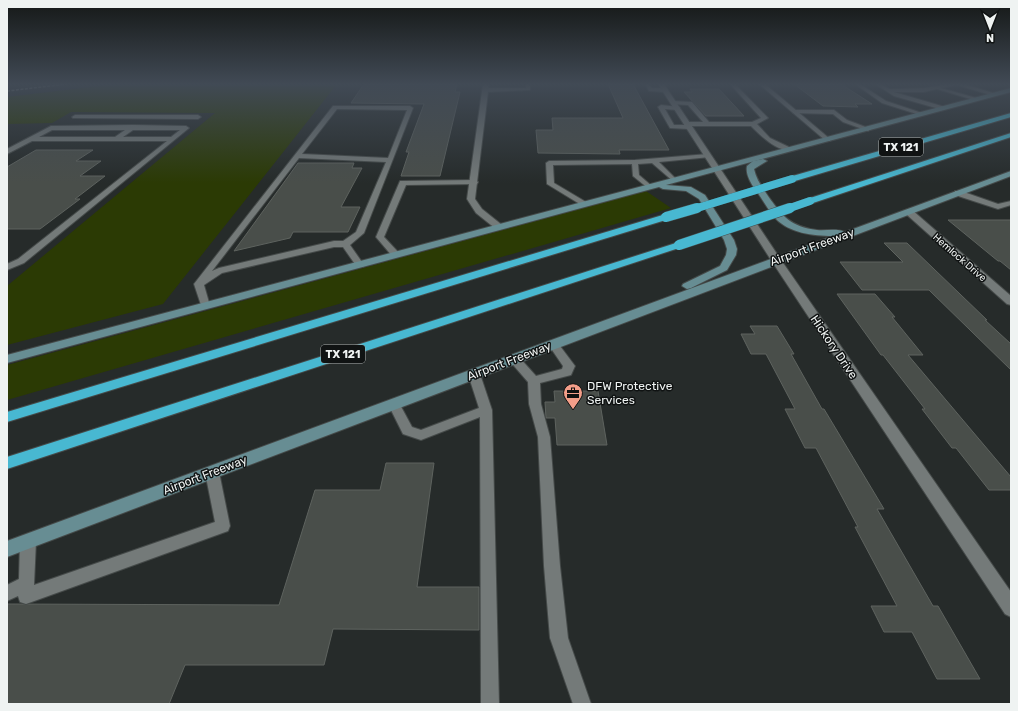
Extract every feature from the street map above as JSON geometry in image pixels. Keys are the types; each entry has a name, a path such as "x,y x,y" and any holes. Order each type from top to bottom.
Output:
{"highway":[{"name":"TX 121","path":"7,417 792,179 1004,117"},
{"name":"TX 121","path":"7,463 679,245 1011,135"}],"main road":[{"path":"7,360 911,117"},
{"path":"789,149 788,154 756,163 750,168 752,179 781,219 796,227 816,232 829,234 855,232"},
{"name":"Airport Freeway","path":"7,549 776,260 1010,175"},
{"path":"619,319 724,268 731,255 732,249 729,240 702,198 688,190 678,188 666,186 646,188"}],"street":[{"path":"482,117 471,199 473,205 499,227"},
{"name":"Hickory Drive","path":"683,117 776,260 1011,608"},
{"path":"801,117 828,140"},
{"name":"Hemlock Drive","path":"909,212 1011,302"}],"lane":[{"path":"116,139 148,117"},
{"path":"199,284 327,117"},
{"path":"199,284 219,271 334,244 345,244 360,233 406,117"},
{"path":"666,117 672,127 707,124 753,124 764,117"},
{"path":"701,117 707,124"},
{"path":"840,117 845,121 868,129"},
{"path":"753,124 768,139 789,149"},
{"path":"7,152 51,128 186,128 21,261 7,267"},
{"path":"31,139 172,139"},
{"path":"298,156 390,160"},
{"path":"583,204 551,184 549,163 635,162 708,156"},
{"path":"654,160 674,180"},
{"path":"635,162 636,176 646,188"},
{"path":"396,255 380,237 403,183 474,182"},
{"path":"958,193 998,207 1011,203"},
{"path":"345,244 360,264"},
{"path":"199,284 205,306"},
{"path":"534,381 567,372 569,366 553,344"},
{"path":"514,359 534,381 535,404 544,437 552,566 559,638 582,704"},
{"path":"474,374 486,410 490,704"},
{"path":"394,404 407,431 420,435 486,410"},
{"path":"28,541 26,596 223,526 212,472"},
{"path":"7,593 26,584"}],"green space":[{"path":"7,117 62,117 52,123 7,124"},
{"path":"210,117 311,117 163,304 7,345 7,286"},
{"path":"646,191 671,208 7,400 7,365"}],"building":[{"path":"419,117 454,117 440,176 401,176 409,152 406,152"},
{"path":"651,117 669,150 619,150 620,154 538,153 536,130 553,130 552,118"},
{"path":"36,150 93,150 76,161 101,161 80,176 105,176 75,199 80,199 40,229 7,229 7,167"},
{"path":"298,163 354,163 352,168 362,168 341,207 360,207 348,232 293,232 290,238 234,251"},
{"path":"948,220 1011,220 1011,270 998,261"},
{"path":"884,243 907,243 1011,344 1011,370 929,290 862,290 840,262 903,262"},
{"path":"837,294 875,294 895,317 892,317 923,355 908,355 1011,477 1011,490 989,490 956,448 952,448 922,409 925,409 883,355 881,355"},
{"path":"750,326 777,326 794,354 791,354 822,409 824,409 884,509 877,509 933,606 938,606 980,679 937,679 912,632 884,632 871,606 897,606 855,527 858,527 816,448 805,448 785,409 795,409 766,354 751,354 741,334 755,334"},
{"name":"DFW Protective Services","path":"554,391 598,391 607,445 557,445 555,418 546,418 545,402 555,402"},
{"path":"386,463 434,463 417,587 479,587 479,630 333,629 324,665 185,665 169,704 7,704 7,604 279,605 315,490 380,490"}],"place":[{"name":"DFW Protective Services","path":"573,410"}]}
